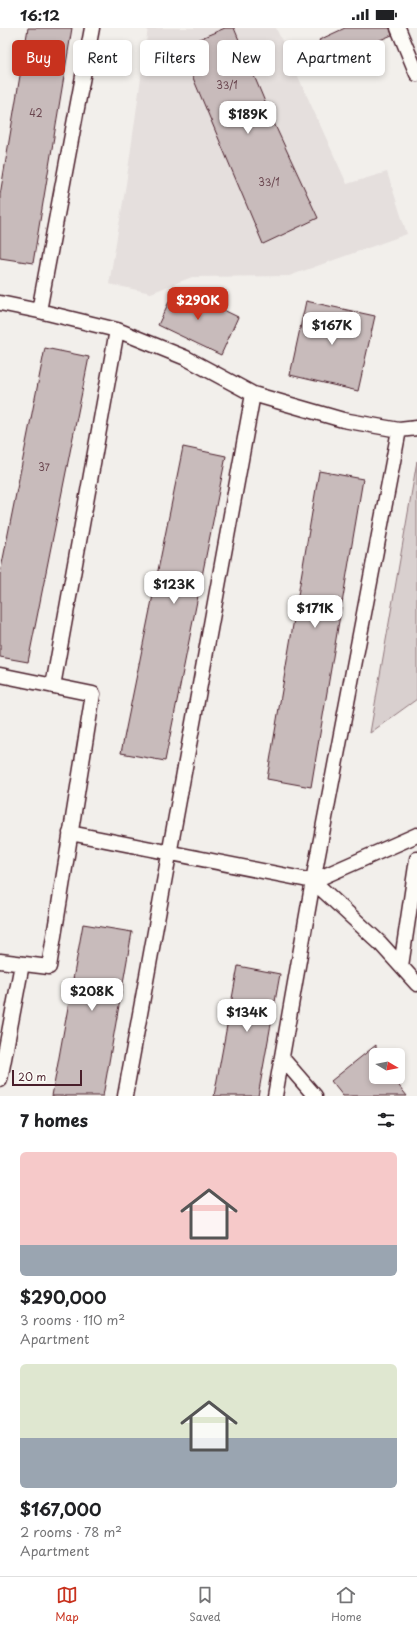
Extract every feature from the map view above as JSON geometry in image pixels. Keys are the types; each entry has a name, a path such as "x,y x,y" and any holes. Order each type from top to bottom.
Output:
{"lane":[{"path":"39,311 92,28"},
{"path":"398,28 417,74"},
{"path":"0,303 117,330 186,358 253,394 343,420 399,430 417,428"},
{"path":"53,686 117,330"},
{"path":"125,1096 253,394"},
{"path":"274,1096 313,881 399,430"},
{"path":"0,675 93,694 49,967 0,961"},
{"path":"70,833 313,881 380,943 417,984"},
{"path":"313,881 417,835"},
{"path":"401,966 417,860"},
{"path":"0,1080 22,964"},
{"path":"282,1058 315,1096"}],"shaded area":[{"path":"148,28 276,28 283,43 283,76 298,76 347,184 387,172 407,234 289,276 192,277 151,293 109,284 126,184 141,76 209,76 209,40 146,40"},
{"path":"417,461 417,699 370,733"}],"building":[{"path":"28,28 72,28 65,70 65,40 26,40"},
{"path":"225,28 234,28 239,40 217,40 217,76 254,76 273,121 318,218 263,244 192,76 209,76 209,40 197,40"},
{"path":"345,28 390,28 392,35 380,40 319,40"},
{"path":"20,76 64,76 33,263 0,258 0,195"},
{"path":"176,287 238,317 221,355 158,325"},
{"path":"306,301 375,316 358,391 290,375"},
{"path":"45,348 89,357 28,662 0,657 0,574"},
{"path":"183,447 226,456 165,761 121,753"},
{"path":"319,471 363,479 311,787 267,779"},
{"path":"83,924 132,932 103,1096 52,1096"},
{"path":"238,966 280,974 258,1096 214,1096"},
{"path":"369,1051 369,1084 398,1084 407,1096 343,1096 331,1081"}]}
